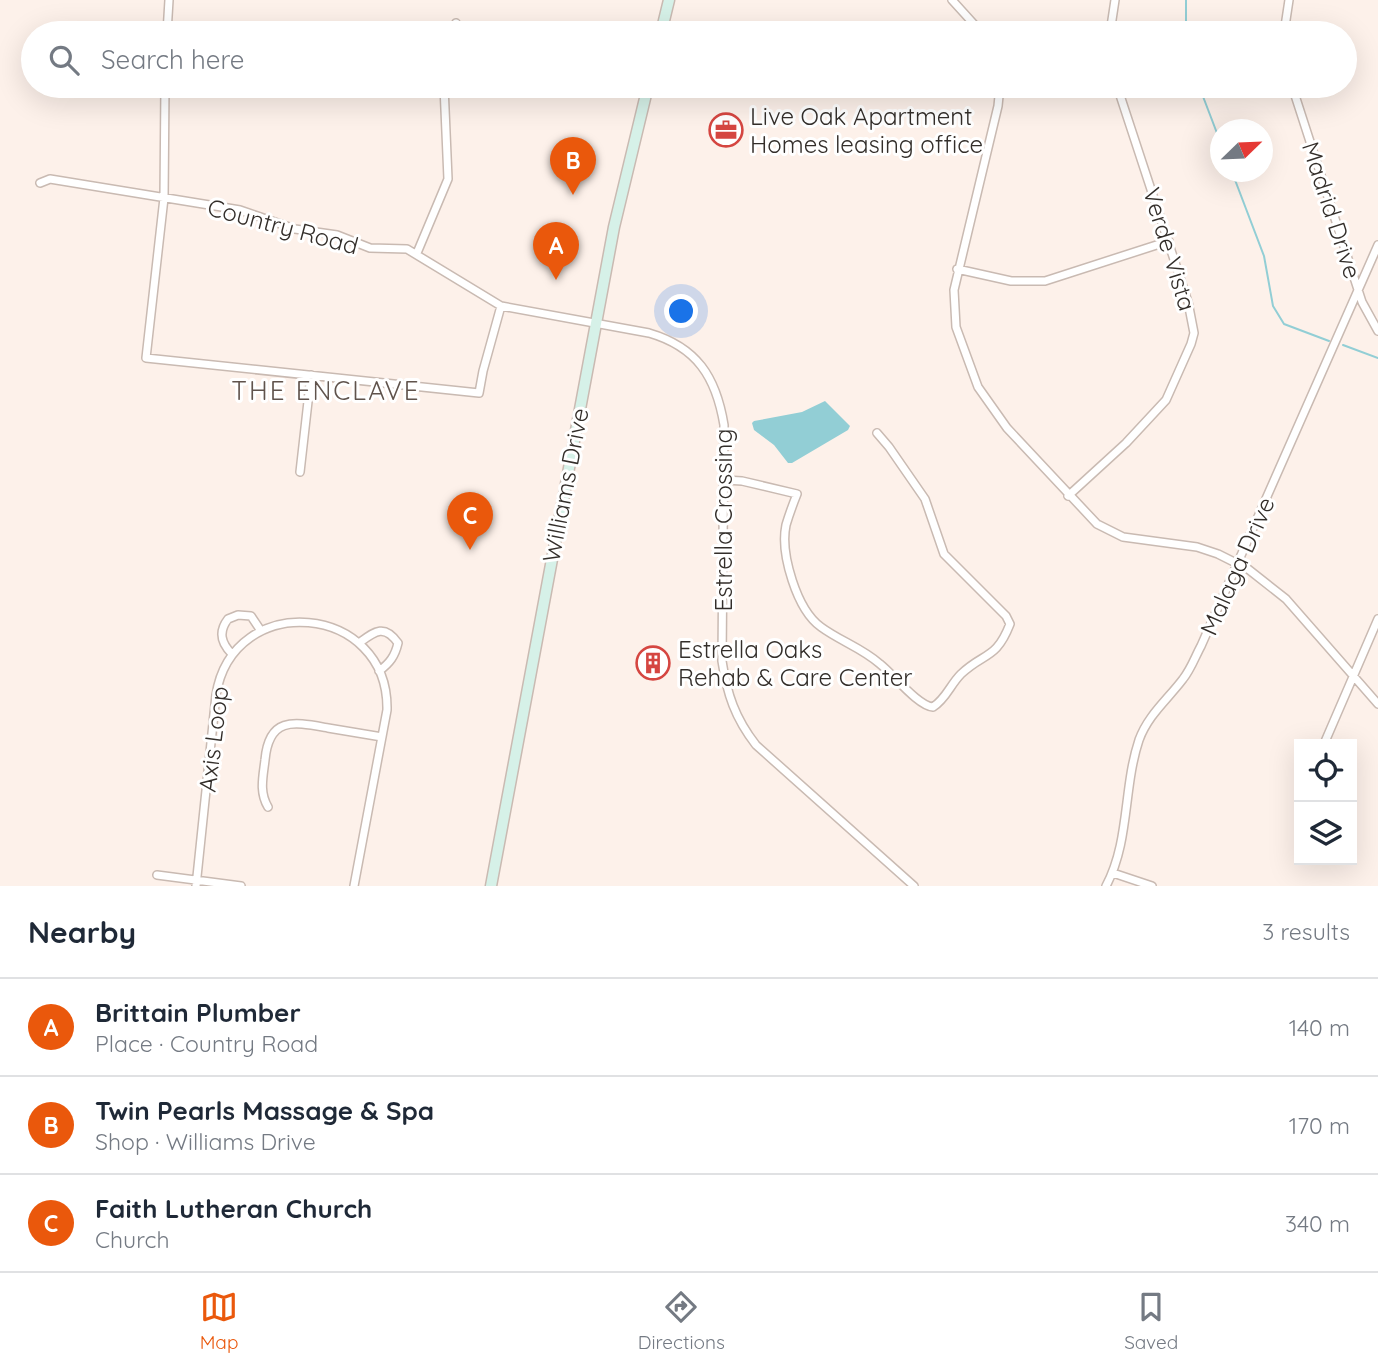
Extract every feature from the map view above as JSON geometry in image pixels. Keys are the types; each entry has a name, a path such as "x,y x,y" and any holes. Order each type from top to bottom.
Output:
{"main road":[{"path":"664,21 669,0"},
{"name":"Williams Drive","path":"491,886 614,228 645,98"}],"street":[{"path":"168,21 169,0"},
{"path":"952,0 971,21"},
{"path":"1112,21 1115,0"},
{"path":"1286,21 1289,0"},
{"path":"166,98 164,198 146,358 479,393 500,306"},
{"path":"417,253 449,179 445,98"},
{"path":"999,98 957,269 953,299 956,327 978,387 1007,428 1097,524 1114,534 1197,547 1238,564 1280,593 1378,704"},
{"name":"Verde Vista","path":"1068,496 1158,410 1171,391 1194,333 1191,313 1169,241 1121,98"},
{"name":"Madrid Drive","path":"1296,98 1366,313 1378,331"},
{"name":"Country Road","path":"40,183 50,179 240,210 295,229 337,235 365,247 407,249 500,306 596,324"},
{"path":"957,269 1011,281 1045,281 1169,241"},
{"name":"Malaga Drive","path":"1106,886 1119,855 1138,743 1144,729 1188,673 1378,244"},
{"name":"Estrella Crossing","path":"596,324 670,339 689,352 713,383 721,405 724,425 722,661 726,690 733,710 756,745 914,886"},
{"path":"300,471 311,375"},
{"path":"725,480 797,494 786,524 785,539 788,564 801,602 820,626 871,656 921,702 933,707 947,694 952,683 963,672 991,655 1000,646 1010,624 1006,616 944,554 925,499 877,433"},
{"path":"232,654 223,643 221,635 228,619 238,615 251,616 261,631"},
{"path":"1326,739 1378,619"},
{"name":"Axis Loop","path":"196,883 216,695 222,672 232,654 242,644 261,631 293,622 324,625 345,633 359,643 371,656 379,671 387,702 354,886"},
{"path":"359,643 373,632 392,634 398,643 395,654 379,671"},
{"path":"268,807 262,794 267,744 273,733 283,726 298,723 382,737"},
{"path":"1113,873 1152,886"},
{"path":"157,875 196,883 241,886"}],"water":[{"path":"825,401 850,426 848,430 792,463 788,463 774,445 754,430 754,421 802,412"}],"waterway":[{"path":"1186,0 1186,21"},
{"path":"1204,98 1212,119"},
{"path":"1236,182 1264,256 1273,306 1284,324 1329,341"},
{"path":"1343,345 1378,358"}],"place":[{"name":"Live Oak Apartment Homes leasing office","path":"726,130"},
{"name":"Twin Pearls Massage & Spa","path":"573,195"},
{"name":"Brittain Plumber","path":"556,280"},
{"name":"Faith Lutheran Church","path":"470,550"},
{"name":"Estrella Oaks Rehab & Care Center","path":"653,663"}],"district":[{"name":"THE ENCLAVE","path":"326,390"}]}
